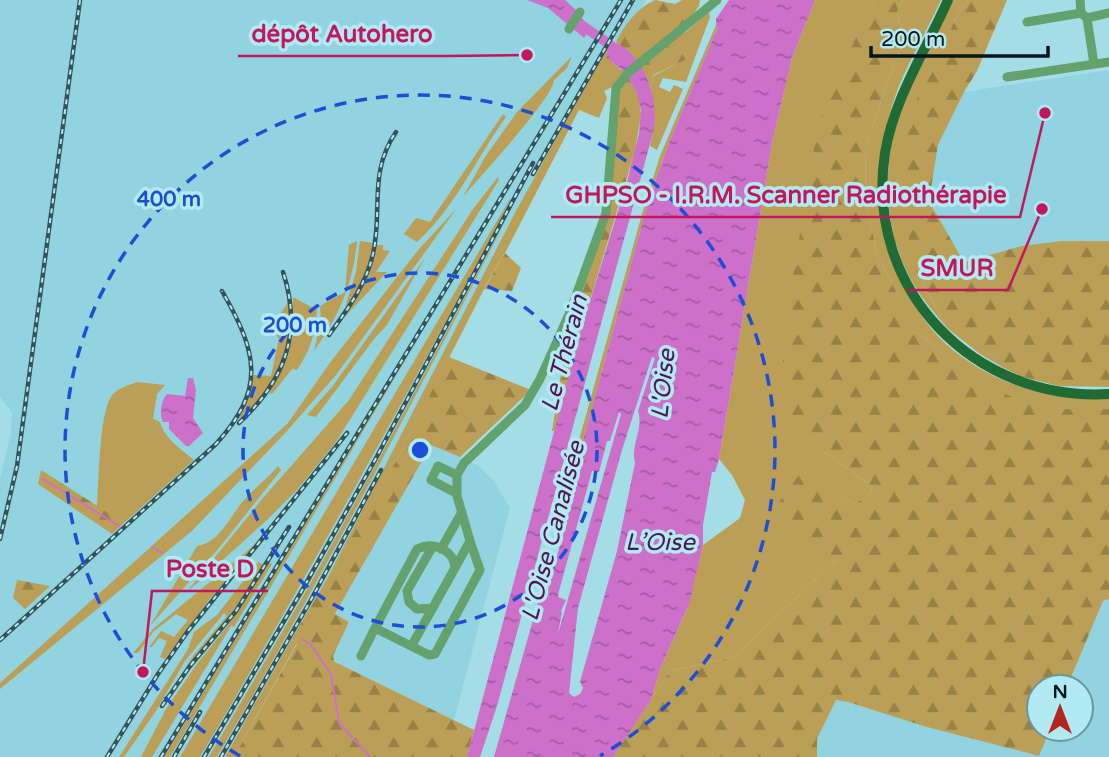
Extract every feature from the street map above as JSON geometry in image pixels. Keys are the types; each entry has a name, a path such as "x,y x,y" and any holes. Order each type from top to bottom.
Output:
{"main road":[{"path":"948,0 904,93 886,150 883,173 884,208 898,264 912,294 937,327 987,367 1014,380 1048,390 1109,394"}],"street":[{"path":"1080,0 1094,64"},
{"path":"375,628 429,655 436,653 480,570 456,493 457,475 464,463 525,405 540,379 570,312 606,213 615,94 626,75 715,2"},
{"path":"569,29 580,12"},
{"path":"1027,22 1109,13"},
{"path":"1007,77 1109,62"},
{"path":"456,493 431,480 438,466 457,475"},
{"path":"433,608 417,609 409,602 407,591 461,512"},
{"path":"412,645 470,541"},
{"path":"360,656 417,549 422,546 437,548 452,556 455,568"}],"shaded area":[{"path":"0,0 646,0 620,44 611,41 605,50 609,53 607,58 610,60 564,135 398,458 234,757 0,757 0,479 11,433 12,413 0,397"},
{"path":"1109,70 1109,241 1061,241 1022,246 964,262 929,200 938,145 964,92"},
{"path":"431,444 477,465 493,480 510,508 454,720 337,663 333,656 349,622 335,615"},
{"path":"1109,599 1109,757 817,757 817,739 836,700 1038,756 1044,743 1095,743 1095,673 1073,673 1103,601"}],"green space":[{"path":"655,0 675,4 682,0 700,0 699,6 679,35 686,32 688,34 687,59 653,75 650,86 647,78 634,84 639,96 641,115 635,151 582,327 555,430 552,431 566,341 605,225 619,90 640,66 630,53 616,42 632,17"},
{"path":"815,0 874,0 858,36 820,449 869,484 871,494 854,504 801,471 836,560 734,657 670,671 651,700 660,669 687,609 703,545 740,518 745,500 732,475 719,459 772,143 792,58"},
{"path":"874,0 903,0 897,12 904,40 866,147 865,195 877,254 897,293 923,331 920,334 964,369 1006,394 1027,402 1078,410 1109,409 1109,599 1103,601 1073,673 1025,673 1025,743 1044,743 1039,756 836,700 817,739 817,757 613,757 670,671 734,657 836,560 772,512 802,471 854,504 871,494 869,484 820,449 792,415 782,370 789,299 817,131 831,90"},
{"path":"903,0 941,0 899,86 888,119 882,152 881,188 909,293 924,319 943,341 967,360 1021,387 1080,398 1109,397 1109,409 1081,411 1037,406 998,392 964,371 920,334 877,254 865,195 866,147 904,40 897,12"},
{"path":"953,0 968,0 945,42 917,273 947,328 915,287 899,254 890,215 888,174 899,116 917,72"},
{"path":"968,0 1007,0 977,71 938,145 929,201 964,262 1022,246 1061,241 1109,241 1109,387 1058,386 1020,376 980,354 947,328 917,273 901,206 900,164 917,99 955,20"},
{"path":"709,12 710,17 686,82 663,78 659,87 670,92 674,85 683,89 657,150 650,146 655,122 650,86 653,76 686,59 686,32"},
{"path":"716,25 718,27 670,140 649,199 576,466 572,465 660,156"},
{"path":"605,50 609,53 607,58 626,74 604,91 607,98 599,118 579,110 398,458 326,581 516,211"},
{"path":"572,56 567,68 554,80 551,89 530,119 463,197 485,157 517,112"},
{"path":"503,114 506,117 465,182 431,228 417,242 404,234 416,218 430,222"},
{"path":"498,177 499,180 336,442 297,490 186,593 263,498 349,400 473,209"},
{"path":"510,199 359,480 200,757 180,757"},
{"path":"457,208 336,375 193,530 0,689 0,683 288,423 329,364 419,249"},
{"path":"507,218 402,422 293,624 217,757 209,757 309,586"},
{"path":"357,241 352,271 343,299 331,325 314,351 321,320 320,306 345,292 349,245"},
{"path":"360,241 373,243 371,252 360,286 345,307 356,272"},
{"path":"377,245 383,245 383,250 390,251 376,272 387,272 337,325 369,276"},
{"path":"505,253 521,268 512,291 484,289"},
{"path":"425,258 387,325 316,417 307,415 332,387"},
{"path":"293,297 317,310 314,334 297,370 292,369 273,393 269,394 288,356 292,337"},
{"path":"289,301 289,334 281,367 264,397 239,419 250,393 253,375 271,376 279,338 270,329"},
{"path":"423,330 170,757 164,757"},
{"path":"449,357 531,390 460,457 431,445 335,614 349,622 333,656 335,662 474,730 467,757 234,757 297,644 291,640 398,458"},
{"path":"137,382 165,385 157,394 153,419 160,422 169,438 194,460 124,523 97,507 100,447 108,402 115,392"},
{"path":"278,466 281,470 219,548 150,626 197,546 213,539 241,504"},
{"path":"41,470 124,523 112,534 38,484"},
{"path":"257,543 209,600 165,659 160,657 167,641 159,638 149,647 161,631 174,637 188,620 176,614 153,632 138,653 133,653 153,629"},
{"path":"258,562 265,565 220,629 177,681 193,656 227,616 224,613 185,661 156,711 124,757 119,757 188,649 194,632 217,615"},
{"path":"269,562 272,564 152,757 141,757 166,709 228,625"},
{"path":"17,580 50,586 25,609 13,598"},
{"path":"291,640 297,643 234,757 225,757"}],"water":[{"path":"527,0 565,0 590,29 584,38 548,8"},
{"path":"729,0 815,0 792,58 772,143 719,459 715,472 712,472 703,525 703,545 689,604 660,669 651,700 613,757 494,757 541,592 547,593 581,468 576,466 649,199 670,140 718,27 716,19","holes":["652,357 655,358 638,411 635,463 617,551 580,682 583,688 580,694 574,697 569,693 578,608 622,450","619,412 621,414 558,634 561,611 566,600 558,597 559,591 592,471 599,472 607,441 610,441"]},
{"path":"611,41 632,54 646,76 654,103 654,129 497,706 480,757 467,757 582,327 627,182 639,133 641,110 636,90 621,69 606,58 609,53 605,50"},
{"path":"188,378 193,378 196,390 193,418 203,433 186,446 169,429 169,422 163,422 161,411 167,394 185,396"}],"waterway":[{"name":"Le Thérain","path":"577,22 609,44 616,53"},
{"path":"43,479 119,526"},
{"path":"152,547 162,553"},
{"path":"302,639 311,645 331,674 339,723 370,757"}],"railway":[{"path":"0,539 17,466 80,0"},
{"path":"161,757 621,0"},
{"path":"533,174 633,0"},
{"path":"329,335 355,297 370,265 376,238 379,177 387,147 396,132"},
{"path":"204,757 375,460 533,163"},
{"path":"239,423 268,390 286,354 291,315 283,272"},
{"path":"0,640 216,444 232,424 250,387 251,369 243,333 222,291"},
{"path":"107,757 188,631 347,433"},
{"path":"221,757 381,470"},
{"path":"162,706 190,666 236,611 289,527"},
{"path":"174,757 200,712"}],"place":[{"name":"dépôt Autohero","path":"527,55"},
{"name":"GHPSO - I.R.M. Scanner Radiothérapie","path":"1045,113"},
{"name":"SMUR","path":"1042,209"},
{"name":"Poste D","path":"143,672"}],"water label":[{"name":"L'Oise","path":"663,384"},
{"name":"L'Oise Canalisée","path":"553,531"},
{"name":"L’Oise","path":"660,542"}]}
